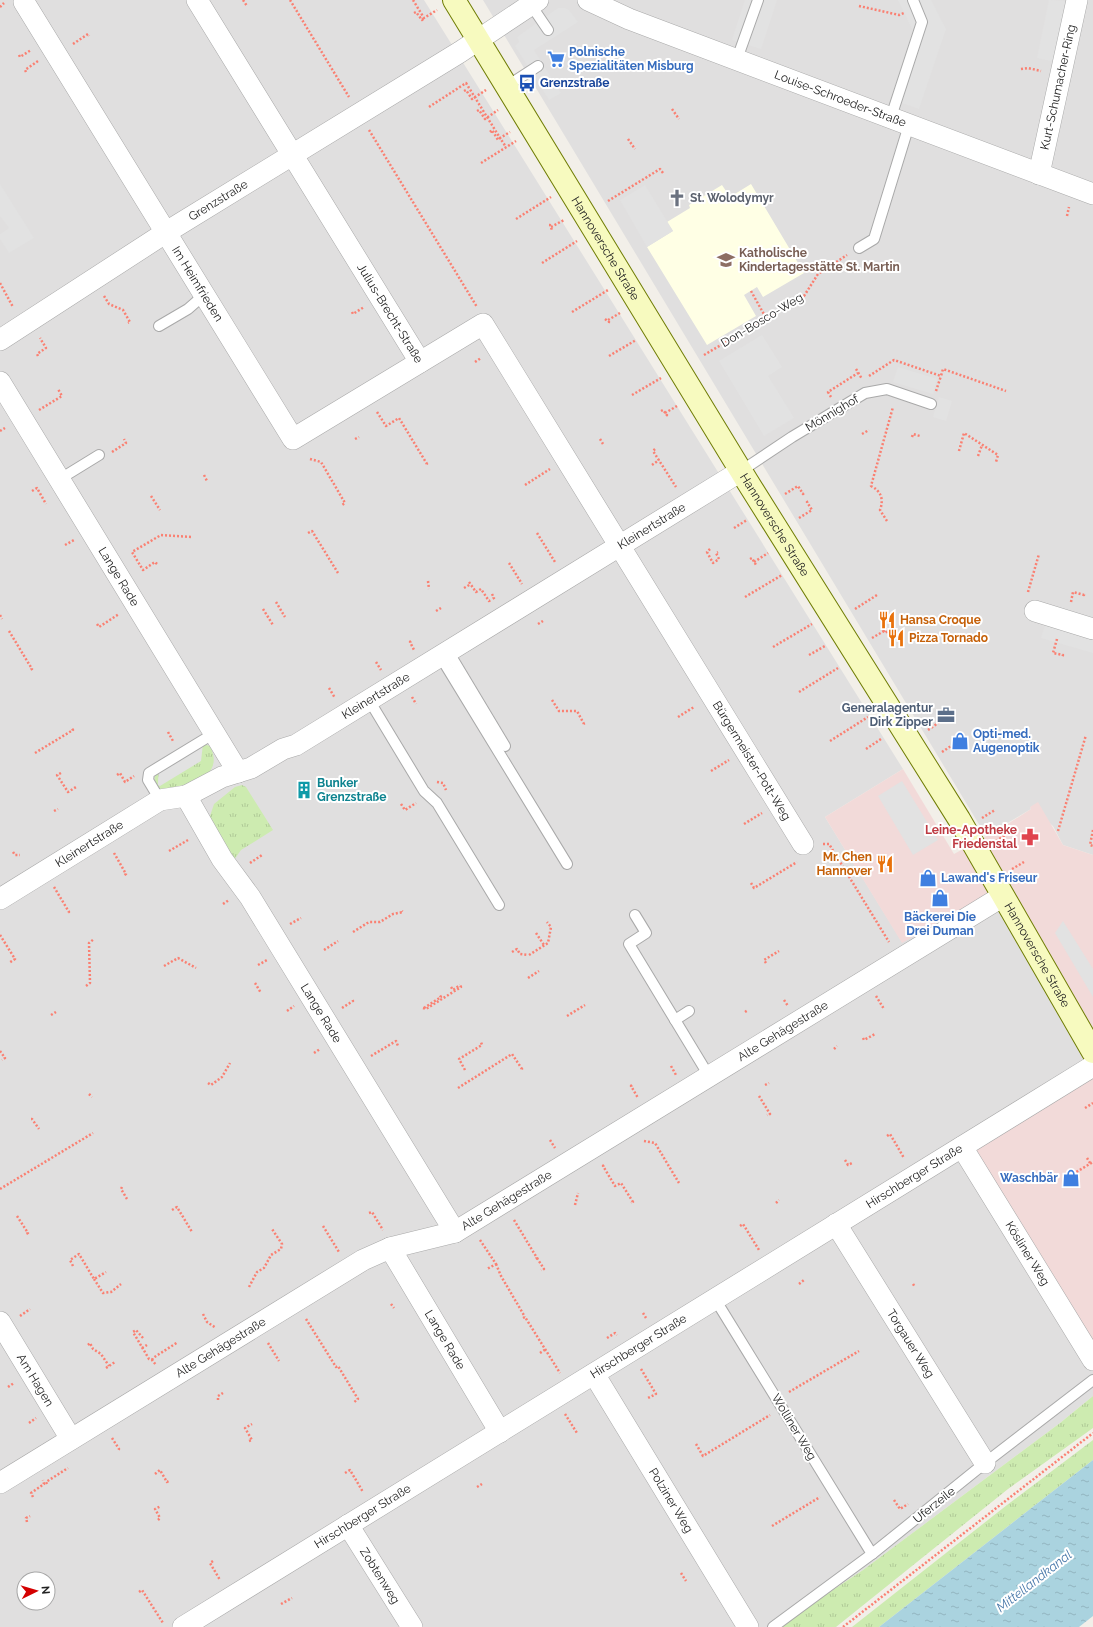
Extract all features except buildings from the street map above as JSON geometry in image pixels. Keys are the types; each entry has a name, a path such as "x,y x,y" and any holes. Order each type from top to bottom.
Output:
{"main road":[{"name":"Hannoversche Straße","path":"446,5 479,40 741,471 924,763 1093,1052"}],"street":[{"name":"Julius-Brecht-Straße","path":"197,0 420,362 483,324 619,547"},
{"name":"Louise-Schroeder-Straße","path":"588,0 629,19 1093,194"},
{"name":"Kurt-Schumacher-Ring","path":"1039,174 1077,0"},
{"name":"Im Heimfrieden","path":"24,2 293,439 420,362"},
{"path":"479,40 535,2"},
{"name":"Grenzstraße","path":"0,340 165,233 479,40"},
{"name":"Lange Rade","path":"0,382 193,697 213,734 238,772"},
{"name":"Kleinertstraße","path":"0,899 160,800 186,796 222,777 251,768 283,749 296,745 741,471"},
{"name":"Bürgermeister-Pott-Weg","path":"619,547 803,844"},
{"path":"1031,604 1093,629"},
{"name":"Lange Rade","path":"186,796 222,859 250,897 455,1232"},
{"name":"Alte Gehägestraße","path":"0,1483 363,1260 387,1241 455,1232 1003,896"},
{"name":"Hirschberger Straße","path":"174,1626 500,1432 1093,1066"},
{"name":"Kösliner Weg","path":"962,1146 1093,1360"},
{"name":"Torgauer Weg","path":"836,1224 985,1463"},
{"name":"Lange Rade","path":"387,1241 500,1432"},
{"name":"Am Hagen","path":"0,1322 31,1365 71,1439"},
{"name":"Polziner Weg","path":"594,1374 748,1627"},
{"name":"Zobtenweg","path":"337,1529 412,1627"}],"lane":[{"path":"737,59 758,0"},
{"path":"535,2 548,30"},
{"path":"859,248 874,239 922,22 914,4"},
{"path":"507,86 538,66"},
{"path":"159,326 188,309 204,296"},
{"name":"Mönnighof","path":"741,471 792,437 865,393 887,389 931,404"},
{"path":"60,479 99,456"},
{"path":"444,653 505,746"},
{"path":"444,653 567,864"},
{"path":"369,700 424,791 437,803 499,905"},
{"path":"160,800 148,780 149,773 213,734"},
{"path":"635,915 646,933 629,944 710,1076"},
{"path":"675,1020 689,1011"},
{"name":"Wolliner Weg","path":"715,1299 872,1554"},
{"name":"Uferzeile","path":"774,1627 872,1554 985,1463 1093,1380"}],"path":[{"path":"243,0 247,6"},
{"path":"290,0 348,95"},
{"path":"412,0 424,18"},
{"path":"858,6 899,15 914,4"},
{"path":"414,13 416,12 422,20 446,5"},
{"path":"300,29 305,26"},
{"path":"80,39 88,34 89,36"},
{"path":"19,55 20,57 28,52"},
{"path":"26,72 25,70 34,64"},
{"path":"324,68 329,65"},
{"path":"1021,69 1028,68 1046,72"},
{"path":"429,107 466,83 506,147"},
{"path":"464,91 466,90 472,99 486,90"},
{"path":"672,109 679,119"},
{"path":"477,111 479,110 485,119 499,110"},
{"path":"490,132 492,130 498,140 512,130"},
{"path":"370,132 478,308"},
{"path":"628,139 635,149"},
{"path":"481,164 518,140"},
{"path":"384,164 388,161"},
{"path":"608,201 660,169 663,173"},
{"path":"516,219 553,196"},
{"path":"407,202 412,200"},
{"path":"550,227 566,218"},
{"path":"431,241 436,238"},
{"path":"542,263 579,240"},
{"name":"Don-Bosco-Weg","path":"704,355 804,296 818,274 859,248"},
{"path":"455,281 460,278"},
{"path":"0,283 13,307"},
{"path":"572,312 609,290"},
{"path":"750,291 766,318"},
{"path":"104,296 109,304 123,310 130,322 128,323"},
{"path":"352,312 353,314 358,311"},
{"path":"607,321 622,312"},
{"path":"38,356 36,354 46,348 40,337"},
{"path":"609,356 638,338"},
{"path":"856,369 863,380 894,360 941,376 944,366"},
{"path":"943,369 1006,392"},
{"path":"632,395 662,377"},
{"path":"37,411 62,396 58,389"},
{"path":"661,411 663,410 665,415 679,404"},
{"path":"887,521 880,510 882,502 881,495 871,486 894,405"},
{"path":"378,413 386,426 399,418 410,438 428,464 426,465"},
{"path":"862,434 869,430"},
{"path":"959,451 964,432 998,455 996,462"},
{"path":"912,437 913,434 920,436"},
{"path":"355,439 359,437"},
{"path":"600,439 603,444"},
{"path":"978,456 982,445"},
{"path":"655,449 654,451 679,493"},
{"path":"310,459 320,462 345,503 342,505"},
{"path":"652,465 660,460"},
{"path":"525,485 553,468"},
{"path":"204,475 207,481"},
{"path":"785,494 798,486 803,494 804,493"},
{"path":"32,491 37,488 46,504"},
{"path":"151,496 160,510"},
{"path":"799,518 812,510 807,502 809,501"},
{"path":"734,528 748,519"},
{"path":"308,533 312,531 338,573"},
{"path":"537,533 558,567"},
{"path":"156,564 155,562 143,570 132,552 161,535 191,537"},
{"path":"710,550 706,552 713,563 719,559 716,553 718,552"},
{"path":"754,562 769,553"},
{"path":"1031,604 1039,554"},
{"path":"750,559 752,558 755,566"},
{"path":"509,563 524,588"},
{"path":"745,597 782,575"},
{"path":"428,581 429,589"},
{"path":"464,588 470,583 476,592 481,590 488,601 491,599"},
{"path":"1069,606 1073,592 1084,594"},
{"path":"855,609 877,595"},
{"path":"276,602 285,617"},
{"path":"436,611 441,608"},
{"path":"263,610 272,625"},
{"path":"97,624 99,627 125,611"},
{"path":"0,615 2,619"},
{"path":"538,624 543,621"},
{"path":"773,647 812,624"},
{"path":"872,638 884,631 885,633 887,629"},
{"path":"9,631 32,669 30,670"},
{"path":"411,641 410,642 416,654"},
{"path":"809,656 825,646"},
{"path":"1055,647 1054,653 1063,655 1062,658"},
{"path":"800,692 838,668"},
{"path":"329,688 338,702"},
{"path":"552,700 557,710 561,712 576,711 584,724 583,725"},
{"path":"830,741 868,718"},
{"path":"928,730 943,721 944,718"},
{"path":"35,753 73,730 71,727"},
{"path":"168,732 175,743"},
{"path":"1058,831 1086,735"},
{"path":"866,749 881,739"},
{"path":"942,752 957,742"},
{"path":"61,772 57,775 68,792 76,787"},
{"path":"117,775 120,773 125,782 135,776"},
{"path":"54,811 58,809"},
{"path":"982,818 995,810"},
{"path":"1093,830 1090,845 1093,846"},
{"path":"996,842 1007,834"},
{"path":"169,851 180,844"},
{"path":"751,884 754,888 798,861 803,844 828,844 892,946"},
{"path":"111,849 126,874 124,876"},
{"path":"13,852 15,855 20,855"},
{"path":"249,863 262,855"},
{"path":"1012,869 1024,862"},
{"path":"66,906 69,912 67,913"},
{"path":"353,932 369,922 380,922 393,914 400,914 403,912 402,911"},
{"path":"512,952 517,949 520,954 529,955 548,943 551,927 547,922"},
{"path":"536,933 544,945"},
{"path":"0,935 15,960 9,963"},
{"path":"86,986 90,983 89,943 94,939"},
{"path":"324,950 338,941"},
{"path":"766,963 764,960 778,951"},
{"path":"164,966 178,958 196,968"},
{"path":"528,978 539,971"},
{"path":"255,983 262,993"},
{"path":"439,994 441,997 423,1008 426,1009 461,987 460,985 452,990 451,987"},
{"path":"343,1007 353,1001 352,999"},
{"path":"784,1000 787,1005"},
{"path":"880,1002 884,1009"},
{"path":"567,1016 585,1005"},
{"path":"52,1015 56,1012"},
{"path":"863,1038 864,1040 875,1034"},
{"path":"370,1057 396,1041 398,1046"},
{"path":"465,1070 459,1059 482,1045 481,1042"},
{"path":"834,1049 837,1046"},
{"path":"314,1053 319,1049"},
{"path":"0,1051 5,1058 2,1060"},
{"path":"458,1088 512,1054 522,1069 520,1070"},
{"path":"208,1083 211,1085 222,1077 230,1063"},
{"path":"765,1085 769,1083"},
{"path":"632,1085 631,1086 642,1103"},
{"path":"89,1094 92,1097"},
{"path":"759,1096 770,1114 767,1115"},
{"path":"1085,1108 1093,1103"},
{"path":"31,1119 32,1118 39,1129"},
{"path":"0,1189 93,1133"},
{"path":"887,1136 890,1134 906,1160"},
{"path":"644,1140 655,1143 679,1182"},
{"path":"1073,1174 1092,1162 1087,1158"},
{"path":"845,1160 848,1165 852,1163"},
{"path":"609,1162 603,1166 615,1186 621,1183 633,1202 631,1203"},
{"path":"122,1188 120,1189 127,1199"},
{"path":"575,1205 578,1193"},
{"path":"776,1203 779,1200"},
{"path":"172,1210 177,1207 192,1232"},
{"path":"369,1213 372,1212 387,1241"},
{"path":"18,1216 26,1234"},
{"path":"512,1217 544,1269 541,1270"},
{"path":"740,1226 743,1224 763,1256"},
{"path":"323,1226 339,1253"},
{"path":"249,1287 257,1272 264,1268 271,1255 281,1249 282,1244 272,1229"},
{"path":"479,1237 496,1264 524,1318 546,1349 564,1379"},
{"path":"73,1266 70,1260 79,1254 102,1293 111,1292 121,1284"},
{"path":"487,1269 496,1264"},
{"path":"94,1279 106,1272"},
{"path":"799,1284 804,1280"},
{"path":"391,1304 394,1308"},
{"path":"203,1314 207,1322 214,1326 218,1331"},
{"path":"305,1318 336,1367 338,1366 358,1399 352,1403"},
{"path":"143,1338 136,1330 133,1332 149,1359 152,1360 156,1366"},
{"path":"607,1338 615,1333"},
{"path":"152,1360 178,1342"},
{"path":"267,1342 278,1361"},
{"path":"88,1345 90,1344 93,1349 101,1354 107,1367 115,1362"},
{"path":"142,1348 147,1345"},
{"path":"540,1353 546,1349"},
{"path":"784,1388 787,1394 859,1351"},
{"path":"638,1363 656,1394 648,1398"},
{"path":"218,1400 218,1396 223,1393"},
{"path":"562,1409 578,1433"},
{"path":"696,1444 703,1456 772,1414"},
{"path":"249,1441 252,1440 245,1428 252,1424"},
{"path":"843,1627 1093,1433"},
{"path":"111,1437 119,1450 118,1451"},
{"path":"47,1484 46,1482 68,1468"},
{"path":"33,1497 31,1492 44,1484 42,1481 59,1470 60,1473"},
{"path":"155,1474 160,1470 168,1482 169,1481"},
{"path":"345,1473 350,1470 365,1494"},
{"path":"477,1487 482,1484"},
{"path":"772,1526 822,1495"},
{"path":"894,1500 900,1509 909,1503"},
{"path":"158,1520 160,1518 155,1509 161,1506"},
{"path":"27,1522 26,1518 30,1516"},
{"path":"681,1573 686,1581"},
{"path":"139,1592 142,1590 174,1626"},
{"path":"281,1604 292,1598"}],"shaded area":[{"path":"0,0 424,0 903,769 825,817 902,942 1008,882 1093,1029 1093,1396 1060,1423 863,1570 777,1627 0,1627"},
{"path":"483,0 1093,0 1093,855 1063,845 1053,826 1030,807 1031,809 986,836"},
{"path":"745,0 777,0 761,49 732,40"},
{"path":"898,0 931,0 946,29 919,109 891,99 913,31"},
{"path":"1049,0 1068,1 1055,62 1037,58"},
{"path":"558,8 565,8 569,10 578,22 534,50 561,93 549,100 515,46 519,42 517,37"},
{"path":"0,184 34,238 9,253 0,239 0,234 9,228 0,216"},
{"name":"Katholische Kindertagesstätte St. Martin","path":"751,184 804,273 763,297 757,287 744,295 756,316 707,345 647,247 673,231 667,222 690,208 689,205 722,185 730,197"},
{"path":"645,185 673,231 647,247 620,200"},
{"path":"762,335 782,367 768,376 794,418 764,436 719,361"},
{"path":"898,367 937,379 933,394 893,382"},
{"path":"939,397 952,401 946,421 933,417"},
{"path":"1045,625 1093,638 1093,653 1041,638"},
{"path":"203,744 201,761 160,786 158,785 159,770"},
{"path":"903,769 954,854 1003,827 1031,809 1030,807 1038,802 1063,845 1093,855 1093,1029 1008,882 902,943 825,817"},
{"path":"902,781 938,840 913,855 878,796"},
{"path":"1063,921 1093,969 1093,997 1055,933"},
{"path":"1093,1072 1093,1347 974,1146"}],"green space":[{"path":"203,744 210,746 214,758 212,767 207,774 199,780 179,786 158,789 154,783 155,774 159,770 158,785"},
{"path":"242,785 246,787 273,830 241,850 234,860 209,819 214,804 235,787"},
{"path":"1093,1396 1093,1428 1008,1489 836,1627 777,1627 863,1570 1060,1423"},
{"path":"1093,1440 1093,1460 879,1627 852,1627 1007,1505"}],"water":[{"name":"Mittellandkanal","path":"1093,1460 1093,1616 1079,1627 879,1627"}],"place":[{"name":"Polnische Spezialitäten Misburg","path":"556,59"},
{"name":"Grenzstraße","path":"527,83"},
{"name":"St. Wolodymyr","path":"677,198"},
{"name":"Katholische Kindertagesstätte St. Martin","path":"726,260"},
{"name":"Hansa Croque","path":"887,620"},
{"name":"Pizza Tornado","path":"896,638"},
{"name":"Generalagentur Dirk Zipper","path":"946,715"},
{"name":"Opti-med. Augenoptik","path":"960,741"},
{"name":"Bunker Grenzstraße","path":"304,790"},
{"name":"Leine-Apotheke Friedenstal","path":"1030,837"},
{"name":"Mr. Chen Hannover","path":"885,864"},
{"name":"Lawand's Friseur","path":"928,878"},
{"name":"Bäckerei Die Drei Duman","path":"940,898"},
{"name":"Waschbär","path":"1071,1178"}]}
